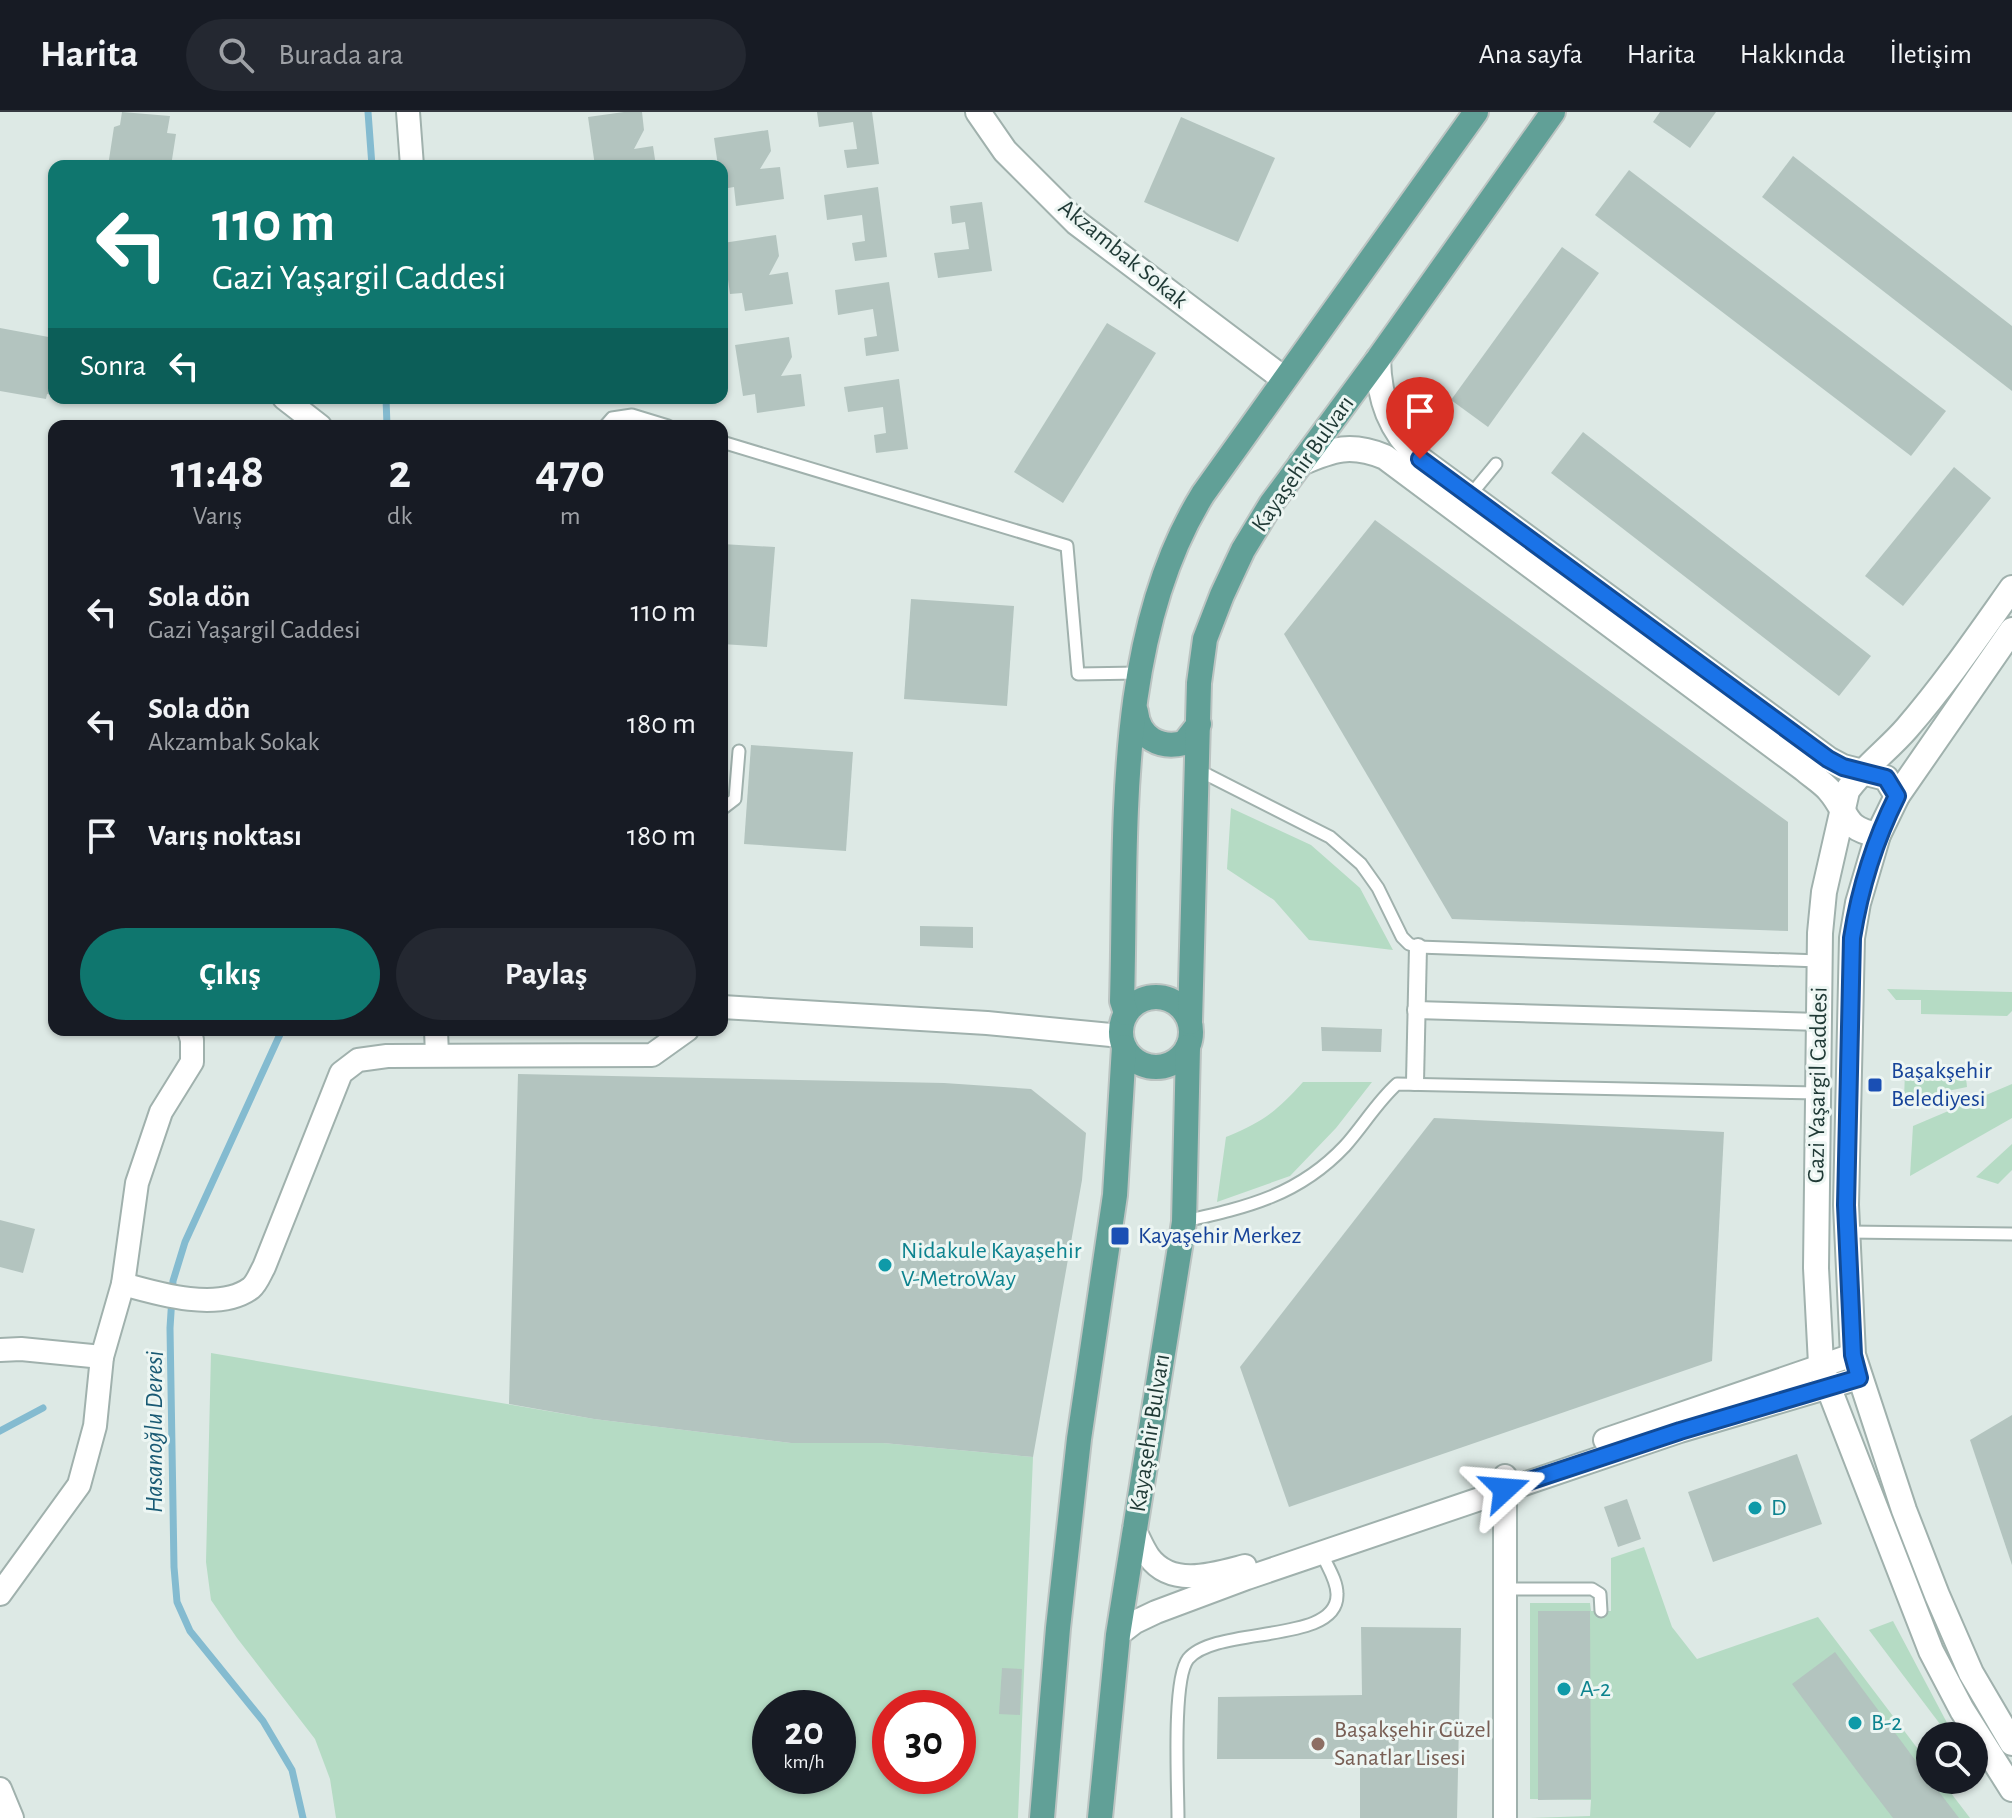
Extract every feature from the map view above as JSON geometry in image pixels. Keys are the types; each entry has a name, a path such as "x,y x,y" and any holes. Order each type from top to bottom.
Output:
{"main road":[{"path":"1042,1818 1077,1454 1115,1195 1124,1032 1122,1001 1129,761 1139,673 1167,562 1183,526 1284,379 1476,112"},
{"name":"Kayaşehir Bulvarı","path":"1100,1818 1118,1635 1184,1222 1199,683 1205,639 1243,550 1271,504 1553,112"},
{"path":"1135,706 1137,723 1143,733 1162,745 1184,743 1199,724"},
{"path":"1188,1047 1173,1063 1151,1066 1131,1056 1124,1032 1134,1004 1157,996 1179,1004 1190,1022"}],"street":[{"path":"408,112 412,160"},
{"name":"Akzambak Sokak","path":"978,112 1005,151 1077,223 1284,379"},
{"path":"1378,359 1385,410 1405,444 1463,503 1804,769 1828,789 1843,808 1848,823 1858,831 1878,835"},
{"path":"292,404 312,420"},
{"path":"1301,463 1347,448 1385,457 1463,503 1828,759 1886,778 1897,796"},
{"path":"1843,808 1847,791 1889,750 1945,683 2012,588"},
{"name":"Gazi Yaşargil Caddesi","path":"2012,630 1897,796 1878,835 1858,903 1852,963 1846,1190 1856,1366 1904,1510 1937,1595 1971,1673 2012,1743"},
{"name":"Gazi Yaşargil Caddesi","path":"1843,808 1824,892 1820,961 1816,1268 1824,1375 1931,1651 1962,1710 2012,1789"},
{"path":"1415,1082 1418,947"},
{"path":"1820,961 1852,963"},
{"path":"728,1007 1124,1032"},
{"path":"1416,1010 1819,1022"},
{"path":"0,1594 79,1485 95,1426 102,1357 123,1284 137,1183 161,1112 192,1062 191,1036"},
{"path":"436,1036 437,1055"},
{"path":"123,1284 203,1300 238,1296 254,1286 341,1073 358,1060 437,1055 652,1055 679,1036"},
{"path":"0,1350 21,1349 102,1357"},
{"path":"1134,1529 1150,1558 1165,1571 1198,1577 1244,1567 1856,1366"},
{"path":"1118,1635 1156,1612 1322,1554 1505,1482"},
{"path":"1505,1482 1505,1818"},
{"path":"0,1789 12,1818"}],"lane":[{"path":"610,420 632,415 648,420"},
{"path":"728,444 1067,546 1078,674 1139,673"},
{"path":"1463,503 1496,464"},
{"path":"1173,746 1198,770 1330,837 1361,864 1378,888 1402,937 1418,947 1820,961"},
{"path":"728,804 735,799 739,751"},
{"path":"1184,1222 1248,1207 1295,1188 1345,1146 1397,1084 1818,1093"},
{"path":"1848,1232 2012,1234"},
{"path":"1178,1818 1179,1704 1181,1674 1186,1662 1193,1654 1208,1647 1299,1628 1327,1617 1334,1608 1337,1594 1322,1554"},
{"path":"1505,1589 1592,1589 1600,1594 1601,1611"}],"green space":[{"path":"1231,808 1311,845 1360,888 1393,950 1309,940 1274,900 1227,869"},
{"path":"1887,989 2012,992 2012,1011 2007,1016 1921,1014 1921,1000 1896,1000"},
{"path":"1905,1071 1946,1071 1966,1078 1967,1087 1904,1100"},
{"path":"1303,1082 1372,1082 1336,1128 1290,1176 1217,1202 1226,1137 1269,1115"},
{"path":"2012,1084 2012,1118 1910,1176 1913,1126"},
{"path":"2012,1144 2012,1170 1998,1184 1976,1177"},
{"path":"211,1353 594,1419 791,1443 883,1443 1033,1457 1018,1818 336,1818 330,1779 315,1739 211,1600 206,1562"},
{"path":"1644,1547 1672,1627 1697,1659 1818,1617 1916,1746 1916,1794 1952,1794 1970,1818 1530,1818 1590,1816 1591,1800 1530,1799 1530,1603 1590,1603 1591,1611 1611,1611 1611,1558"},
{"path":"1893,1621 1947,1722 1938,1722 1869,1630"}],"building":[{"path":"122,112 170,116 167,133 176,134 172,160 109,160 114,127 120,125"},
{"path":"642,112 644,130 634,149 653,146 655,160 594,160 588,117"},
{"path":"817,112 872,112 879,164 847,168 844,150 857,149 853,122 819,127"},
{"path":"1660,112 1716,112 1690,148 1653,122"},
{"path":"1181,117 1275,158 1238,242 1144,202"},
{"path":"768,130 771,151 760,169 780,167 784,199 736,206 734,187 728,188 728,160 717,160 714,138"},
{"path":"1793,156 2012,326 2012,391 1762,197"},
{"path":"1629,170 1946,411 1911,456 1595,215"},
{"path":"878,187 887,257 855,261 852,243 865,241 862,215 827,220 824,195"},
{"path":"982,202 992,271 938,278 934,253 969,249 965,222 952,224 950,206"},
{"path":"776,235 779,256 769,275 788,272 793,304 745,311 742,293 730,294 728,242"},
{"path":"1562,247 1599,273 1488,427 1451,400"},
{"path":"889,282 899,351 866,356 864,338 877,336 873,309 838,315 835,290"},
{"path":"1107,323 1156,353 1063,503 1014,472"},
{"path":"0,328 48,337 46,399 0,391"},
{"path":"789,337 792,357 781,376 801,374 805,406 757,413 755,394 743,396 735,345"},
{"path":"899,379 908,449 876,453 874,435 886,433 883,407 848,412 844,387"},
{"path":"1583,432 1871,656 1839,696 1551,473"},
{"path":"1954,467 1991,498 1903,606 1865,576"},
{"path":"1375,520 1788,822 1788,931 1452,919 1284,634"},
{"path":"728,544 775,547 767,647 728,644"},
{"path":"911,599 1014,606 1007,706 904,699"},
{"path":"751,745 853,752 846,851 744,844"},
{"path":"920,926 973,927 973,948 920,946"},
{"path":"1321,1027 1382,1029 1381,1052 1322,1051"},
{"name":"Nidakule Kayaşehir V-MetroWay","path":"518,1074 944,1083 1031,1089 1086,1133 1082,1180 1033,1457 883,1443 791,1443 594,1419 509,1404"},
{"path":"1434,1118 1724,1132 1712,1361 1289,1507 1240,1367"},
{"path":"0,1220 35,1229 23,1273 0,1267"},
{"path":"2012,1415 2012,1565 1970,1440"},
{"name":"D","path":"1797,1454 1822,1524 1713,1562 1688,1492"},
{"path":"1627,1499 1641,1539 1618,1547 1604,1507"},
{"name":"A-2","path":"1538,1611 1590,1611 1591,1799 1538,1800"},
{"path":"1361,1627 1461,1628 1457,1818 1360,1818 1360,1759 1217,1759 1218,1697 1362,1695"},
{"name":"B-2","path":"1835,1652 1916,1760 1916,1794 1941,1794 1959,1818 1893,1818 1792,1684"},
{"path":"1002,1668 1022,1669 1020,1715 999,1714"}],"waterway":[{"name":"Hasanoğlu Deresi","path":"368,112 372,160"},
{"name":"Hasanoğlu Deresi","path":"386,404 387,420"},
{"name":"Hasanoğlu Deresi","path":"279,1036 185,1242 173,1281 170,1328 174,1567 177,1602 190,1631 263,1721 292,1770 303,1818"},
{"path":"0,1431 43,1408"}],"place":[{"name":"Başakşehir Belediyesi","path":"1875,1085"},
{"name":"Kayaşehir Merkez","path":"1120,1236"},
{"name":"Nidakule Kayaşehir V-MetroWay","path":"885,1265"},
{"name":"D","path":"1755,1508"},
{"name":"A-2","path":"1564,1689"},
{"name":"B-2","path":"1855,1723"},
{"name":"Başakşehir Güzel Sanatlar Lisesi","path":"1318,1744"}],"route":[{"path":"1420,459 1828,759 1843,767 1886,778 1897,796 1878,835 1858,903 1852,938 1846,1205 1853,1355 1859,1378 1680,1431 1505,1489"}]}
